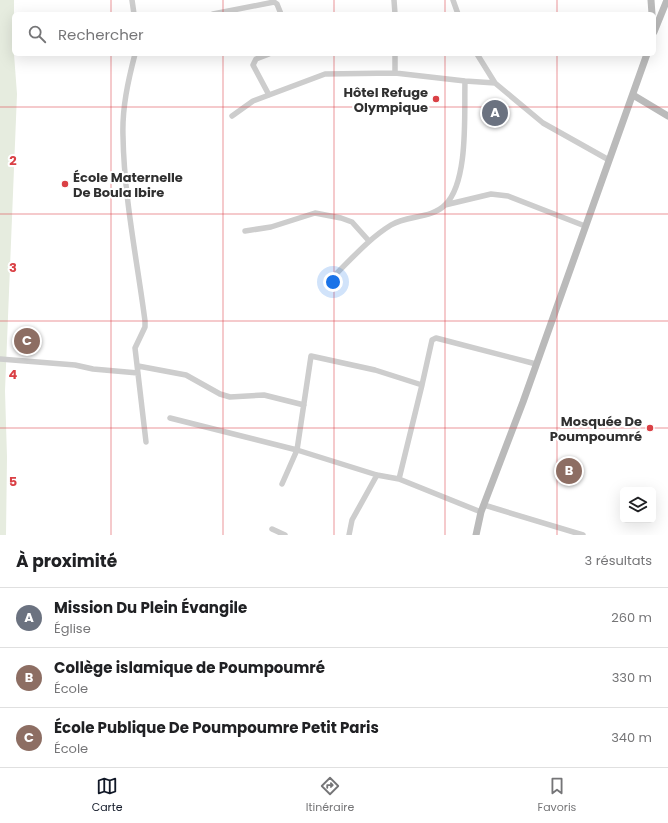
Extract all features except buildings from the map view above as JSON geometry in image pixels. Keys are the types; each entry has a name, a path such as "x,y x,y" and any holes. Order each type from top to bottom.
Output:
{"main road":[{"path":"651,0 652,12"},
{"path":"656,27 667,0"},
{"path":"476,535 483,508 646,56"},
{"path":"633,95 668,116"}],"street":[{"path":"132,0 134,12"},
{"path":"394,0 395,12"},
{"path":"453,0 457,12"},
{"path":"223,12 274,2 277,4 280,12"},
{"path":"134,56 126,89 123,136 128,198 145,321 145,327 135,348 146,442"},
{"path":"264,56 256,59 253,65 269,95"},
{"path":"395,56 395,73"},
{"path":"478,56 495,83 543,123 610,160"},
{"path":"232,116 252,101 325,74 395,73 465,82 495,83"},
{"path":"445,205 452,194 464,162 465,82"},
{"path":"337,273 369,241 392,224 434,212 445,205 491,194 508,196 585,226"},
{"path":"245,231 270,227 315,212 352,222 369,241"},
{"path":"399,479 432,340 436,338 536,364"},
{"path":"282,484 297,450 311,356 374,370 422,385"},
{"path":"0,359 75,364 93,369 138,373"},
{"path":"138,366 186,375 220,394 230,397 264,395 304,405"},
{"path":"170,418 297,450 377,475 399,479 483,508 583,535"},
{"path":"349,535 352,520 377,475"},
{"path":"272,529 285,535"}],"shaded area":[{"path":"0,0 14,0 14,12 12,12 12,56 14,56 17,94 5,391 7,457 6,535 0,535"}],"place":[{"name":"Hôtel Refuge Olympique","path":"436,99"},
{"name":"Mission Du Plein Évangile","path":"495,113"},
{"name":"École Maternelle De Boula Ibire","path":"65,184"},
{"name":"École Publique De Poumpoumre Petit Paris","path":"27,341"},
{"name":"Mosquée De Poumpoumré","path":"650,428"},
{"name":"Collège islamique de Poumpoumré","path":"569,471"}]}
